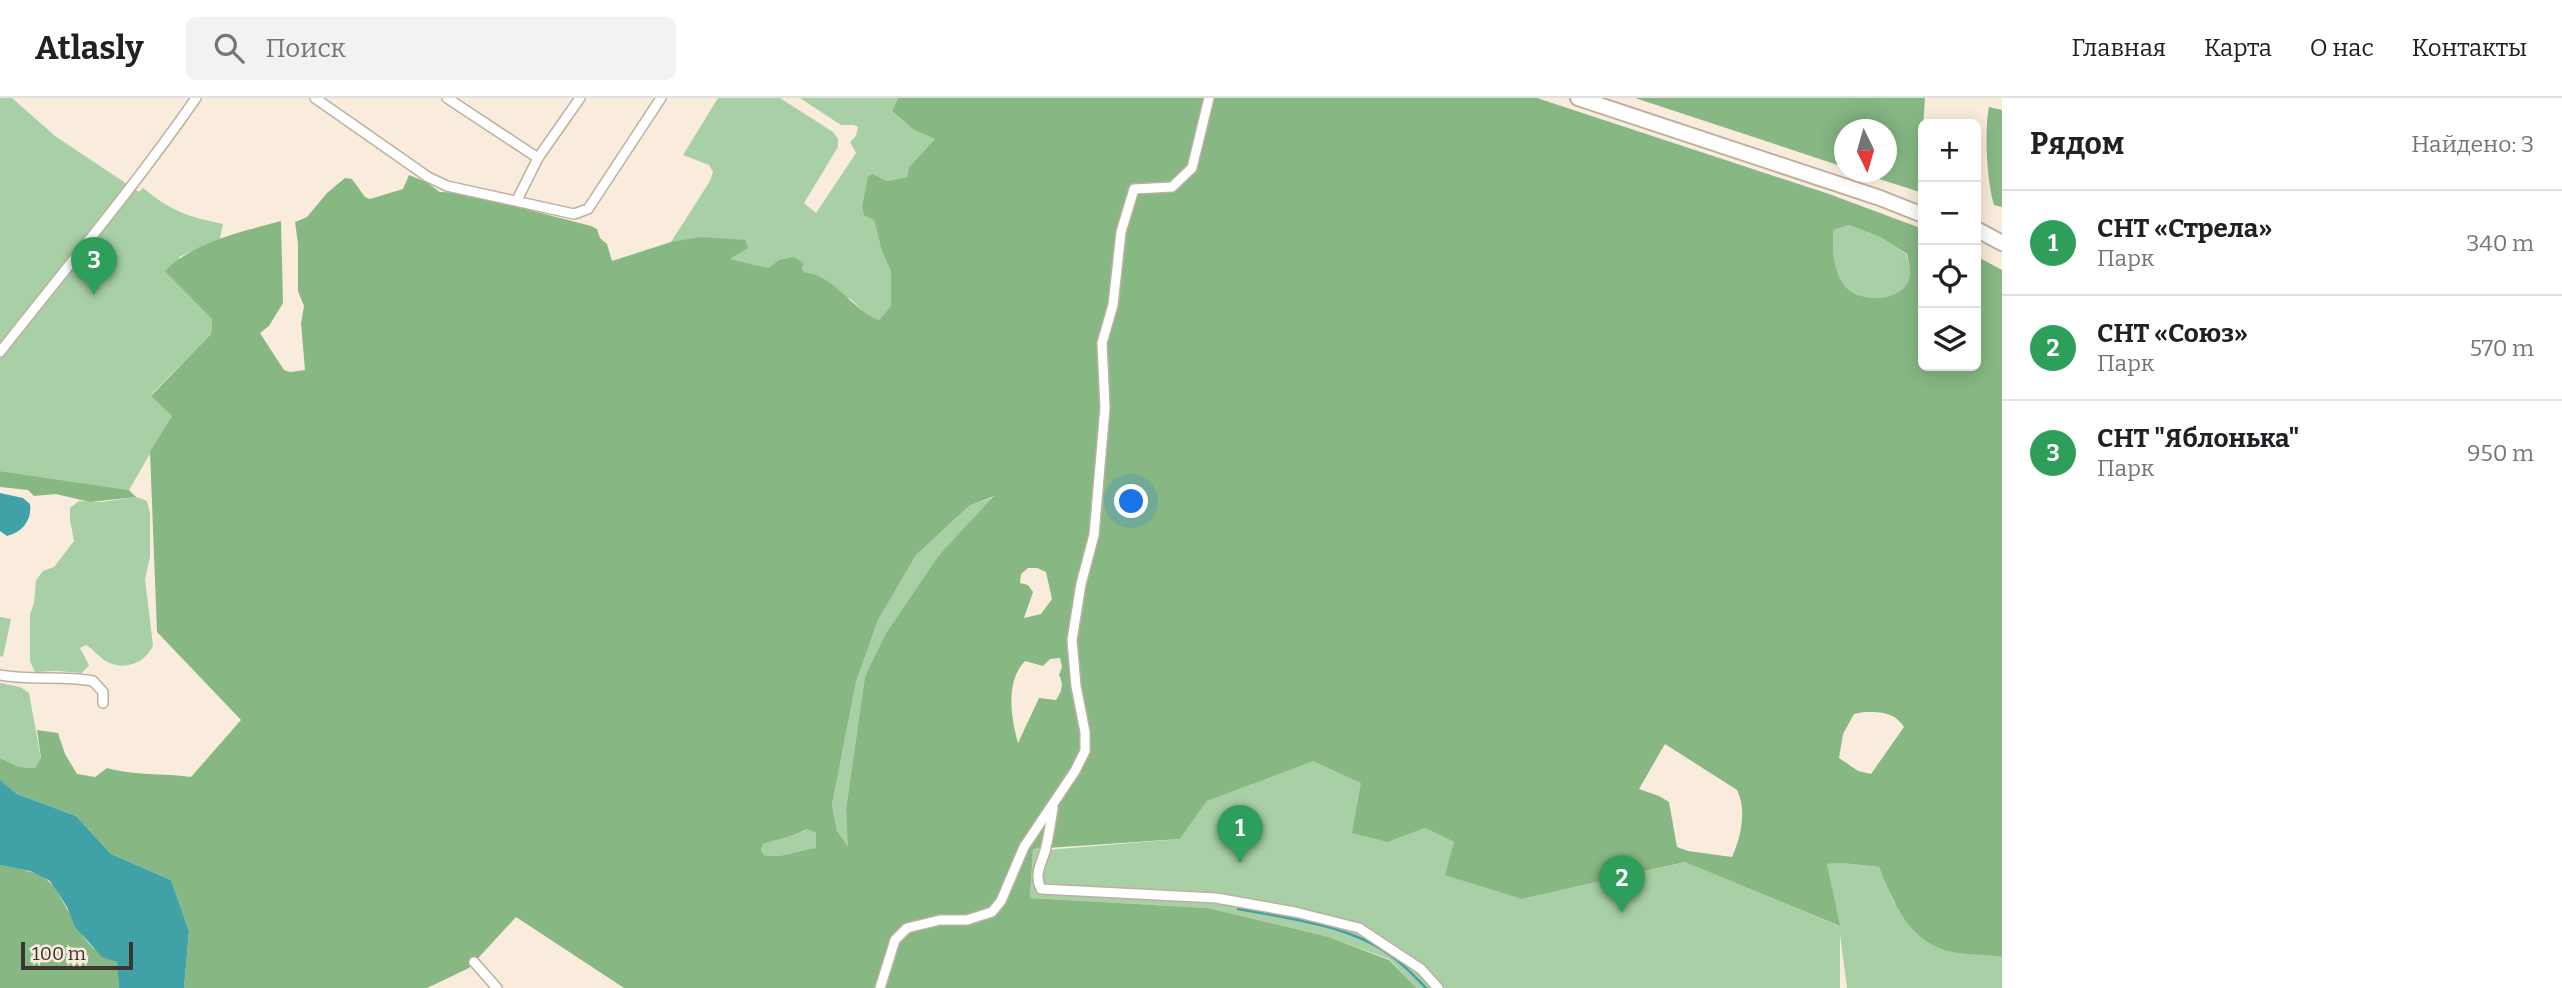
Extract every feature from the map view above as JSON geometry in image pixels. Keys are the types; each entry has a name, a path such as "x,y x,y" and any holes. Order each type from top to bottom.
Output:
{"main road":[{"path":"1578,98 1918,213"},
{"path":"1604,98 1918,203"},
{"path":"1981,232 2002,243"},
{"path":"1981,242 2002,254"}],"street":[{"path":"0,352 153,160 196,98"},
{"path":"315,98 428,177 447,186 574,214 588,209 661,98"},
{"path":"447,98 538,158"},
{"path":"517,200 538,158 580,98"},
{"path":"880,988 895,940 907,928 940,920 967,920 992,912 1001,901 1024,847 1076,771 1085,751 1085,732 1076,687 1072,640 1081,584 1094,535 1105,408 1102,343 1113,305 1121,232 1134,189 1172,187 1192,168 1209,98"},
{"path":"0,675 23,679 93,681 103,692 103,703"},
{"path":"1053,805 1046,850 1038,867 1037,881 1041,889 1216,898 1295,912 1359,928 1421,969 1438,988"},
{"path":"474,962 497,988"}],"green space":[{"path":"0,98 12,98 55,136 139,192 143,188 180,212 223,224 220,239 179,257 212,319 211,334 151,395 172,416 129,490 0,471"},
{"path":"718,98 780,98 833,132 838,139 838,147 804,203 816,213 856,153 850,142 856,136 858,127 841,125 800,98 898,98 892,111 914,130 935,139 909,167 907,177 887,181 873,174 868,176 862,206 874,220 882,252 891,271 891,306 879,320 868,317 852,300 805,274 802,269 779,260 768,268 729,259 745,240 671,242 713,172 709,165 683,155"},
{"path":"898,98 1537,98 1829,194 1918,227 1918,371 1981,371 1981,259 2002,270 2002,957 1953,952 1925,941 1898,908 1879,867 1827,864 1840,926 1685,862 1522,899 1445,875 1454,842 1425,828 1388,842 1352,833 1361,783 1313,761 1207,801 1180,839 1033,849 1030,898 1208,908 1329,937 1389,960 1417,988 624,988 516,917 469,968 427,988 184,988 189,931 171,880 111,854 76,816 17,794 0,780 0,758 19,767 35,768 41,758 37,730 58,733 65,754 77,774 95,777 107,768 191,777 241,720 157,632 150,452 172,416 151,396 211,334 212,319 165,271 204,245 281,221 283,303 269,326 260,333 284,370 305,370 301,323 304,306 298,291 295,222 307,217 327,193 345,178 352,179 365,197 370,199 403,189 409,175 440,192 464,193 591,226 597,229 600,238 607,244 612,261 671,242 701,237 745,240 748,248 730,259 768,268 779,260 794,257 803,263 802,269 805,273 824,279 870,316 879,320 891,306 891,271 882,252 874,220 864,215 862,206 868,176 873,174 887,181 907,177 909,167 935,139 914,130 892,111","holes":["1849,225 1880,237 1907,254 1910,274 1901,290 1887,297 1871,298 1856,294 1845,286 1837,271 1833,245 1834,230","994,496 939,555 886,633 865,676 846,809 848,846 837,831 832,805 856,682 878,620 916,555 969,506","1028,568 1046,572 1052,599 1041,614 1024,618 1033,592 1028,585 1020,583 1021,574","1060,658 1061,691 1056,700 1039,698 1018,743 1011,700 1014,679 1025,661 1043,666 1050,659","1854,714 1887,714 1896,718 1904,727 1871,774 1858,771 1839,758 1843,734","1665,744 1737,790 1742,806 1742,824 1732,857 1677,847 1669,802 1639,789","807,829 816,833 816,848 771,856 764,855 761,850 763,844"]},
{"path":"1635,98 1925,98 1924,119 1918,119 1918,191 1888,182 1897,182 1897,119 1834,119 1834,164"},
{"path":"1989,107 2002,110 2002,207 1994,205 1988,171"},
{"path":"1849,225 1880,237 1906,254 1910,274 1901,290 1887,297 1871,298 1856,294 1845,286 1837,271 1833,237 1834,230"},
{"path":"0,471 129,490 136,497 90,502 56,494 34,496 28,490 0,487"},
{"path":"996,496 939,555 886,633 865,676 846,809 849,847 837,831 832,805 856,682 878,620 916,555 969,506"},
{"path":"136,497 147,501 150,513 150,557 145,579 153,646 138,662 125,666 111,664 86,645 80,648 89,665 82,673 35,672 30,661 30,614 36,580 43,571 54,567 74,541 70,508 79,501 101,502"},
{"path":"0,617 11,619 3,657 0,656"},
{"path":"0,683 20,687 29,693 41,759 35,768 19,767 0,758"},
{"path":"1313,760 1362,783 1388,842 1425,828 1454,842 1522,899 1686,862 1839,926 1827,864 1879,867 1894,903 1992,955 2002,957 2002,988 1847,988 1840,935 1840,988 1417,988 1389,959 1329,937 1208,908 1030,898 1033,849 1180,839 1207,801"},
{"path":"808,829 816,833 816,848 777,856 764,855 761,850 763,844"},
{"path":"0,865 30,872 51,884 82,935 97,951 117,961 119,988 0,988"}],"water":[{"path":"0,493 23,498 30,504 25,524 18,532 7,536 0,531"},
{"path":"0,780 17,794 76,816 111,854 171,880 189,931 184,988 119,988 117,962 102,957 75,927 67,907 50,881 30,871 0,865"}],"waterway":[{"path":"1238,909 1322,925 1362,939 1398,961 1426,988"}],"place":[{"name":"СНТ \"Яблонька\"","path":"94,295"},
{"name":"СНТ «Стрела»","path":"1240,863"},
{"name":"СНТ «Союз»","path":"1622,913"}]}
